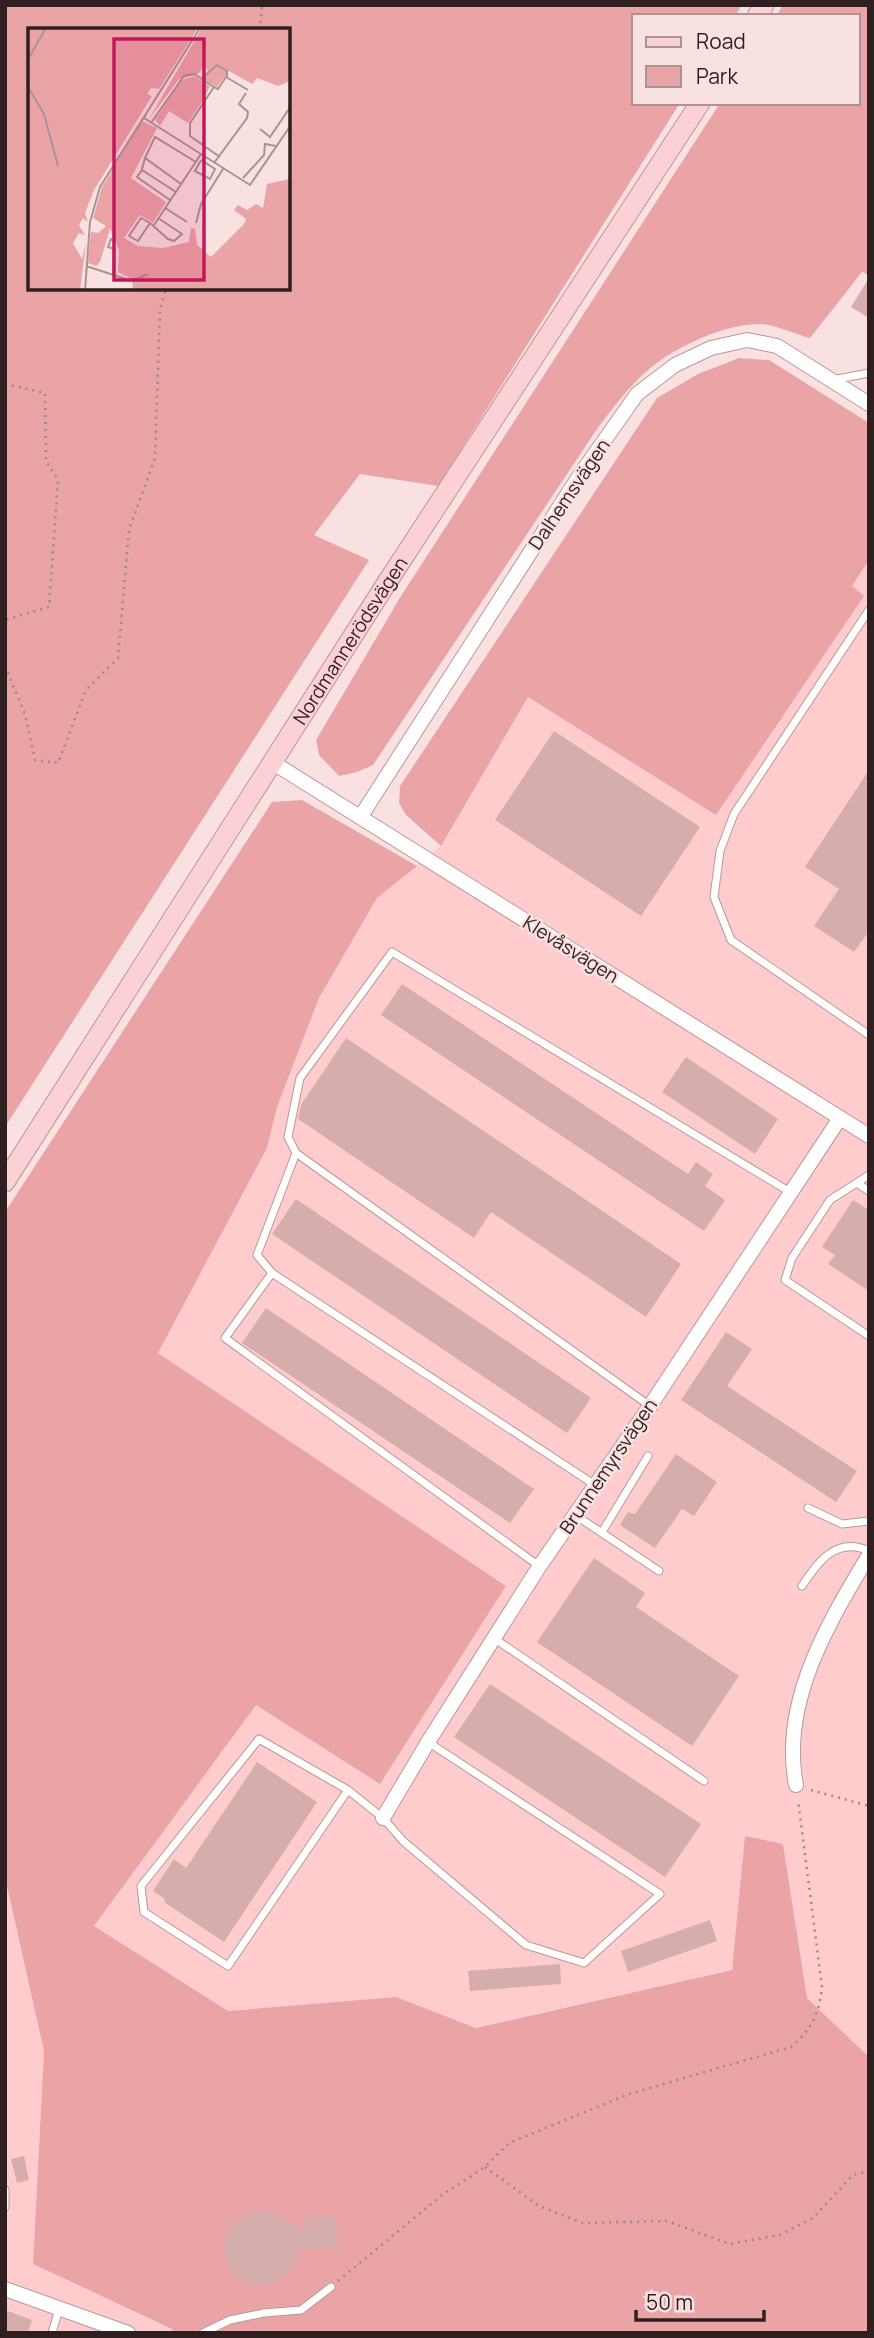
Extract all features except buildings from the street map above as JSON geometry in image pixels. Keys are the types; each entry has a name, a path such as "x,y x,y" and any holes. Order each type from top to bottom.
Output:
{"main road":[{"name":"Nordmannerödsvägen","path":"5,1182 272,762 699,105"}],"street":[{"name":"Dalhemsvägen","path":"360,816 580,475 637,394 675,365 711,348 747,340 777,346 869,404"},
{"name":"Klevåsvägen","path":"272,762 869,1136"},
{"name":"Brunnemyrsvägen","path":"383,1818 539,1567 650,1406 840,1118"},
{"path":"796,1785 792,1741 804,1686 838,1607 869,1553"},
{"path":"5,2289 128,2333"}],"lane":[{"path":"832,380 869,373"},
{"path":"869,610 734,814 720,851 714,897 731,940 869,1035"},
{"path":"650,1406 296,1153 288,1137 300,1078 392,952 791,1193"},
{"path":"296,1153 257,1255 272,1273 595,1485"},
{"path":"869,1175 830,1200 792,1258 785,1280 869,1336"},
{"path":"857,1183 869,1191"},
{"path":"272,1273 225,1338 539,1567"},
{"path":"602,1532 648,1456"},
{"path":"808,1508 842,1524 869,1521"},
{"path":"575,1515 659,1571"},
{"path":"802,1587 817,1563 827,1554 860,1547 869,1553"},
{"path":"495,1639 704,1781"},
{"path":"348,1790 229,1966 144,1912 141,1886 259,1739 348,1790 383,1818 403,1841 526,1945 584,1963 660,1894 428,1742"},
{"path":"5,2190 5,2207"},
{"path":"203,2333 230,2320 264,2313 301,2310 331,2287"},
{"path":"52,2333 59,2308"}],"path":[{"path":"260,28 262,5"},
{"path":"5,666 25,713 35,760 58,763 86,690 118,658 130,530 155,458 160,309 166,290"},
{"path":"5,384 45,393 46,461 58,480 50,607 5,620"},
{"path":"331,2287 442,2195 485,2167 509,2143 629,2094 791,2047 807,2032 820,2006 822,1987 796,1785 869,1806"},
{"path":"485,2167 539,2206 583,2222 667,2221 730,2244 780,2235 813,2218 853,2175 869,2171"}],"shaded area":[{"path":"869,560 869,2057 807,1998 783,1844 746,1836 732,1970 475,2028 396,1997 228,2011 93,1926 256,1704 380,1784 506,1586 158,1353 267,1148 277,1107 319,998 377,898 441,846 528,697 716,814 864,596 852,586"},
{"path":"5,1877 44,2051 33,2264 172,2329 173,2333 5,2333"}],"green space":[{"path":"5,5 742,5 736,14 632,14 632,105 679,105 438,486 360,474 314,535 369,560 5,1127"},
{"path":"783,5 869,5 869,275 862,272 810,338 769,325 739,326 691,343 646,372 597,429 373,765 339,776 319,755 316,740 401,596 719,105 860,105 860,14 777,14"},
{"path":"739,358 769,360 869,423 869,560 852,586 864,596 716,815 528,697 441,846 406,815 399,803 400,786 657,398 698,374"},
{"path":"302,800 417,866 377,898 319,998 277,1107 267,1148 158,1353 506,1586 380,1784 256,1705 94,1926 228,2011 396,1997 476,2028 732,1970 745,1836 783,1844 807,1998 869,2057 869,2333 173,2333 172,2329 33,2264 44,2051 5,1877 5,1212 272,802"}]}
